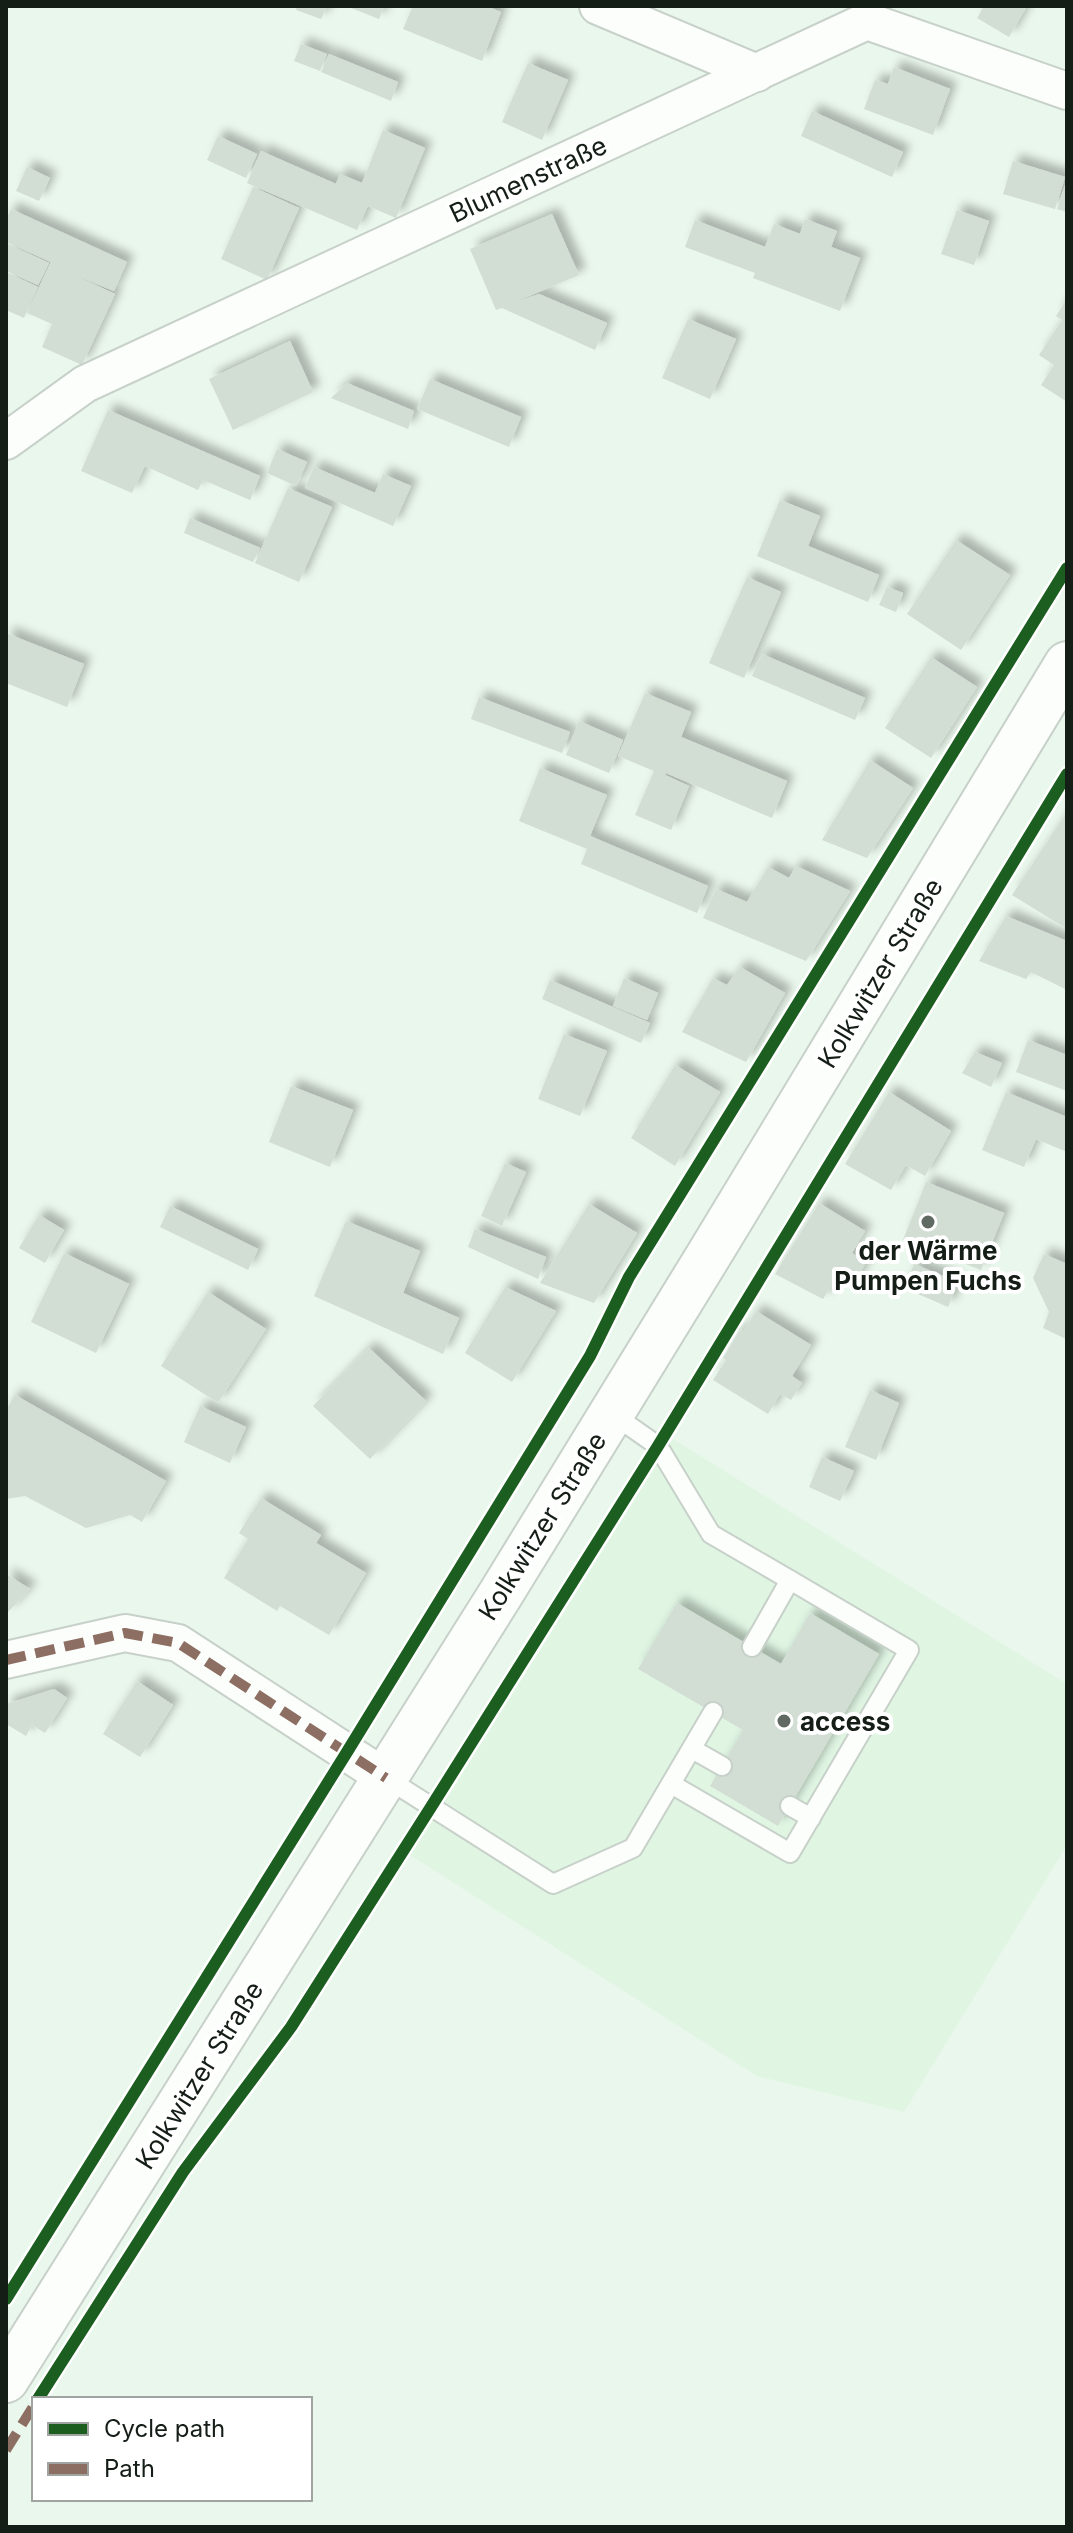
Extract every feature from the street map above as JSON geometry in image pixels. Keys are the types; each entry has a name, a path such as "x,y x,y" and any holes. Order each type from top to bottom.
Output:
{"main road":[{"name":"Kolkwitzer Straße","path":"6,2380 386,1778 1067,664"}],"street":[{"path":"598,6 757,73"},
{"name":"Blumenstraße","path":"6,441 85,384 867,21 1067,91"},
{"path":"6,1660 125,1633 178,1643 386,1778"}],"lane":[{"path":"611,1413 658,1446 711,1534 909,1650 790,1853 671,1784"},
{"path":"752,1647 790,1580"},
{"path":"386,1778 553,1884 633,1848 713,1712"},
{"path":"692,1749 722,1766"},
{"path":"790,1806 811,1818"}],"shaded area":[{"path":"673,1439 1067,1684 1067,1845 904,2112 757,2076 407,1853"}],"building":[{"path":"297,6 327,6 321,19 296,10"},
{"path":"346,6 384,6 379,19"},
{"path":"413,6 486,6 501,12 482,61 403,29"},
{"path":"984,6 1027,6 1009,37 977,18"},
{"path":"301,44 327,54 320,71 294,61"},
{"path":"329,54 398,82 391,101 321,72"},
{"path":"528,63 568,80 542,140 502,122"},
{"path":"894,67 950,89 933,135 864,109 875,80 888,84"},
{"path":"812,111 903,152 892,177 801,136"},
{"path":"383,130 425,148 396,218 368,206 357,230 247,183 261,151 336,184 340,174 362,183"},
{"path":"218,136 257,154 246,178 207,160"},
{"path":"1013,161 1065,177 1055,209 1003,194"},
{"path":"27,167 50,178 39,201 16,191"},
{"path":"1067,180 1067,212 1057,209"},
{"path":"253,187 299,208 267,280 221,259"},
{"path":"11,209 127,262 114,291 74,275 115,294 82,365 42,347 52,324 27,313 51,262 6,242 6,219"},
{"path":"957,210 989,221 974,265 941,254"},
{"path":"552,214 579,275 515,302 539,294 607,323 595,350 502,308 496,310 470,249"},
{"path":"805,219 837,231 831,247 860,258 840,311 753,278 755,273 685,247 695,220 765,247 774,224 800,234"},
{"path":"6,243 49,263 38,285 6,271"},
{"path":"6,272 38,287 24,318 6,310"},
{"path":"1067,299 1067,402 1041,385 1054,365 1039,355 1062,320 1056,316"},
{"path":"688,319 736,339 710,399 662,378"},
{"path":"290,341 313,392 233,430 209,379"},
{"path":"430,379 521,417 509,447 417,409"},
{"path":"347,383 414,411 408,429 331,398"},
{"path":"108,410 260,476 250,500 203,480 198,490 145,466 132,493 81,471"},
{"path":"277,449 307,462 296,486 267,473"},
{"path":"314,467 375,493 383,474 411,486 393,526 305,488"},
{"path":"288,488 332,507 299,582 255,563"},
{"path":"780,500 820,516 808,546 879,575 868,602 757,556"},
{"path":"190,518 260,548 253,562 184,533"},
{"path":"956,540 1010,575 961,650 907,614"},
{"path":"747,577 781,592 744,678 709,663"},
{"path":"887,587 903,593 896,612 879,605"},
{"path":"6,633 84,664 67,707 6,683"},
{"path":"762,654 865,698 855,720 752,676"},
{"path":"931,657 977,687 931,758 885,728"},
{"path":"645,693 691,712 681,737 787,781 772,818 666,773 689,786 671,830 635,815 654,771 618,756"},
{"path":"479,697 570,732 562,753 471,719"},
{"path":"579,721 623,740 609,773 566,755"},
{"path":"870,760 913,788 867,858 822,840"},
{"path":"540,768 607,795 590,836 708,886 697,913 581,864 587,849 519,821"},
{"path":"1067,812 1067,929 1012,895"},
{"path":"796,866 850,891 806,961 703,918 716,889 747,902 768,867 789,878"},
{"path":"1006,916 1067,941 1067,990 1031,972 1026,979 979,961"},
{"path":"740,967 785,993 746,1062 682,1032 713,978 727,985"},
{"path":"624,978 658,993 647,1020 613,1006"},
{"path":"550,980 650,1023 641,1043 542,999"},
{"path":"564,1034 607,1051 580,1116 538,1099"},
{"path":"1028,1040 1067,1055 1067,1091 1016,1072"},
{"path":"975,1052 1002,1063 991,1087 962,1073"},
{"path":"675,1065 720,1092 675,1166 631,1138"},
{"path":"291,1086 353,1110 330,1167 269,1142"},
{"path":"889,1092 951,1131 925,1176 906,1165 891,1190 845,1164"},
{"path":"1006,1092 1067,1117 1067,1152 1036,1139 1024,1167 982,1150"},
{"path":"505,1163 526,1172 502,1226 481,1216"},
{"path":"926,1182 1004,1213 981,1270 903,1240"},
{"path":"819,1203 865,1231 852,1253 866,1262 854,1284 838,1275 823,1299 775,1274"},
{"path":"589,1204 637,1233 594,1303 540,1283"},
{"path":"170,1206 258,1249 248,1270 160,1227"},
{"path":"39,1215 64,1230 45,1263 19,1248"},
{"path":"346,1221 420,1251 403,1293 459,1318 443,1354 314,1296"},
{"path":"475,1229 546,1257 538,1279 468,1247"},
{"path":"64,1253 129,1284 96,1353 31,1322"},
{"path":"1044,1254 1067,1264 1066,1339 1043,1328 1049,1312 1033,1278"},
{"path":"914,1264 958,1282 948,1307 904,1288"},
{"path":"505,1287 556,1311 512,1382 465,1353"},
{"path":"208,1292 266,1329 218,1403 161,1366"},
{"path":"756,1311 811,1345 792,1376 802,1383 791,1400 780,1394 768,1414 713,1380 740,1330 743,1332"},
{"path":"369,1348 426,1401 370,1459 313,1406"},
{"path":"870,1390 899,1403 876,1460 845,1447"},
{"path":"15,1395 166,1481 142,1522 130,1515 86,1528 25,1496 6,1499 6,1410"},
{"path":"200,1406 246,1427 230,1463 184,1442"},
{"path":"822,1457 854,1471 840,1501 809,1487"},
{"path":"261,1498 321,1535 316,1543 366,1573 329,1635 280,1606 277,1611 224,1578 248,1539 239,1533"},
{"path":"6,1574 30,1589 6,1614"},
{"name":"access","path":"677,1603 781,1664 810,1613 879,1654 778,1826 710,1786 743,1730 638,1669"},
{"path":"137,1681 173,1705 140,1757 103,1734"},
{"path":"54,1689 67,1698 45,1733 32,1725 26,1736 6,1724 6,1704"}],"marked path":[{"path":"6,1660 125,1633 178,1643 386,1778"},
{"path":"6,2450 32,2408"}],"cycle path":[{"path":"6,2299 590,1356 629,1277 1067,568"},
{"path":"39,2397 183,2172 291,2027 431,1807 658,1446 1067,774"}],"place":[{"name":"der Wärme Pumpen Fuchs","path":"928,1222"},
{"name":"access","path":"784,1721"}]}
